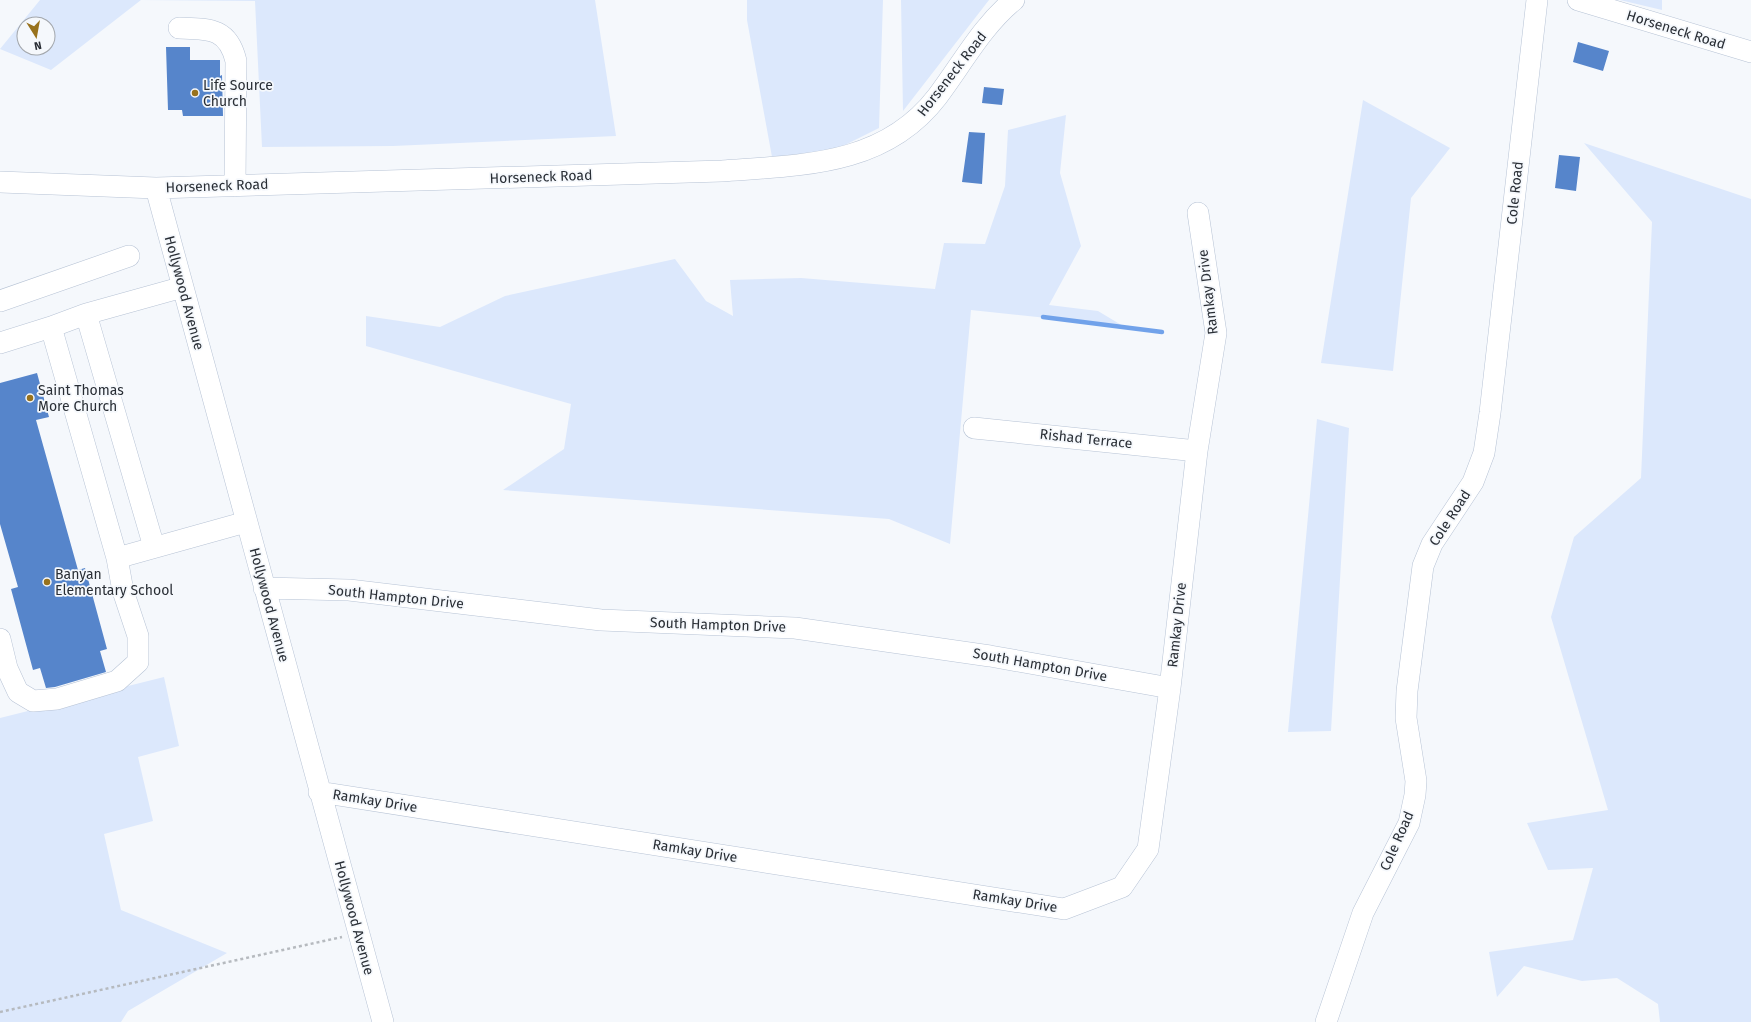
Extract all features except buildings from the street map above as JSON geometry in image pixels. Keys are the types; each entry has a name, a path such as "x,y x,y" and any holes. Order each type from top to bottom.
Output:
{"street":[{"name":"Horseneck Road","path":"0,182 156,188 235,186 722,171 797,166 834,160 878,146 921,117 997,16 1014,0"},
{"name":"Cole Road","path":"1326,1022 1363,913 1409,824 1413,808 1416,782 1406,718 1407,691 1423,566 1432,544 1473,482 1484,454 1490,413 1537,0"},
{"name":"Horseneck Road","path":"1578,0 1751,52"},
{"path":"179,28 209,29 222,35 233,48 236,61 235,186"},
{"name":"Hollywood Avenue","path":"156,188 319,792 383,1022"},
{"name":"Ramkay Drive","path":"319,792 1064,909 1122,887 1148,850 1170,688 1197,451 1216,333 1198,213"},
{"path":"0,301 129,256"},
{"path":"0,343 86,314 183,287"},
{"path":"86,314 154,547"},
{"path":"0,639 8,668 18,692 33,701 57,699 117,682 138,662 138,636 123,591 117,558 51,327"},
{"name":"Rishad Terrace","path":"974,428 1197,451"},
{"path":"117,558 246,522"},
{"name":"South Hampton Drive","path":"264,588 349,590 601,620 795,628 990,656 1170,688"}],"path":[{"path":"0,1012 358,933"}],"shaded area":[{"path":"40,0 141,0 51,70 17,56 56,56 56,16 27,16"},
{"path":"141,0 595,0 616,136 393,146 262,147 255,1"},
{"path":"747,0 883,0 879,128 835,150 772,157 747,20"},
{"path":"901,0 989,0 903,111"},
{"path":"1620,0 1662,0 1662,10"},
{"path":"16,29 16,56 0,49"},
{"path":"1363,100 1450,148 1411,198 1393,371 1321,363"},
{"path":"1066,115 1060,173 1081,246 1049,305 1098,311 1123,326 971,310 950,544 889,519 503,490 564,449 571,404 366,346 366,316 440,327 505,296 675,259 706,301 733,316 730,280 801,278 935,289 944,243 985,244 1005,186 1008,130"},
{"path":"1584,143 1751,199 1751,1022 1660,1022 1658,1004 1617,978 1582,981 1524,966 1497,997 1489,952 1573,940 1593,868 1548,870 1527,823 1608,810 1551,617 1574,537 1641,478 1652,222"},
{"path":"1317,419 1349,428 1331,731 1288,732"},
{"path":"164,677 179,746 138,757 153,821 104,834 121,910 227,953 128,1011 121,1022 0,1022 0,718"}],"waterway":[{"path":"1043,317 1162,332"}],"place":[{"name":"Life Source Church","path":"195,93"},
{"name":"Saint Thomas More Church","path":"30,398"},
{"name":"Banyan Elementary School","path":"47,582"}]}
